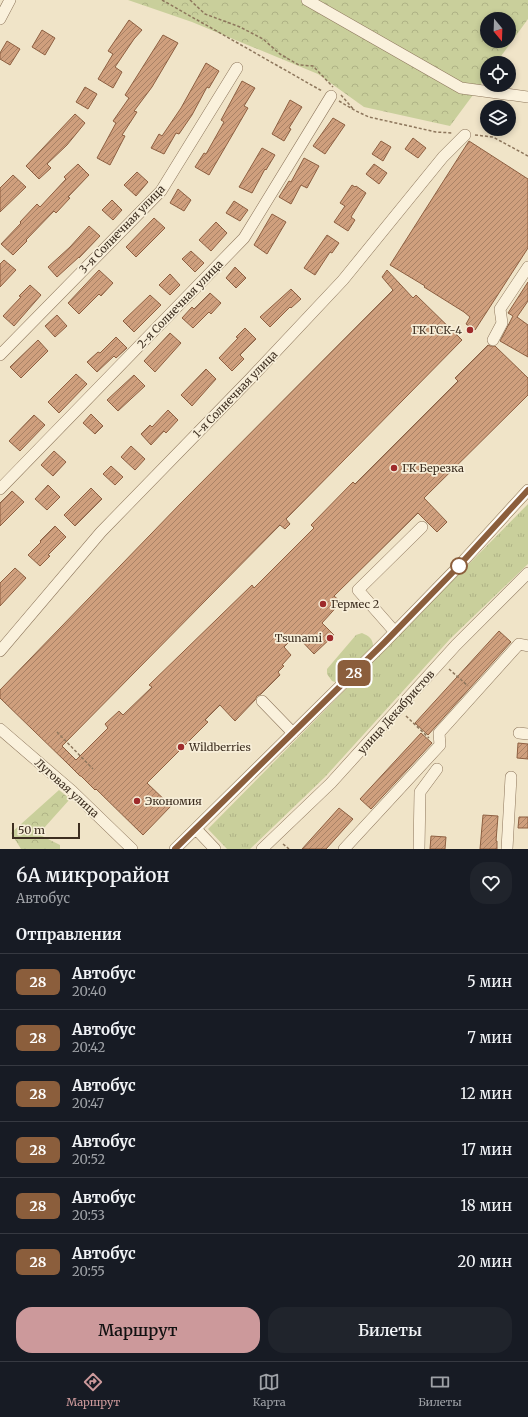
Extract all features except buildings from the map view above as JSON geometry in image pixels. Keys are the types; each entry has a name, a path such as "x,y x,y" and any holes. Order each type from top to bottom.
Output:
{"street":[{"path":"0,19 10,0"},
{"path":"307,0 460,88 528,97"},
{"name":"3-я Солнечная улица","path":"0,355 161,191 237,68"},
{"name":"2-я Солнечная улица","path":"0,489 244,238 336,94"},
{"name":"1-я Солнечная улица","path":"0,651 101,532 250,379 343,280 442,157 465,134"},
{"path":"492,340 502,323 500,309 528,267"},
{"path":"175,849 395,632 455,570 528,490"},
{"path":"395,632 358,590 422,527"},
{"name":"улица Декабристов","path":"262,849 331,783 456,645 528,573"},
{"path":"344,849 440,744 439,733 519,644 528,646"},
{"path":"262,701 293,733"},
{"name":"Луговая улица","path":"0,729 72,791 132,849"},
{"path":"419,849 420,792 437,769"},
{"path":"508,849 511,777"},
{"path":"196,829 216,849"}],"path":[{"path":"162,0 336,94 356,112"},
{"path":"190,0 205,14 240,27 263,39 280,54 299,65 313,66 336,94 356,112 369,117 436,132 493,137 528,156"},
{"path":"448,669 476,693"},
{"path":"405,716 438,746"},
{"path":"57,732 93,769"},
{"path":"283,844 288,849"}],"green space":[{"path":"128,0 528,0 528,19 516,36 516,12 480,12 480,48 507,48 501,56 480,56 480,85 450,126 364,107 318,74 192,22"},
{"path":"528,504 528,564 450,639 325,777 250,849 227,849 208,829"},
{"path":"362,633 370,638 373,646 339,680 335,682 332,681 327,674 327,669 356,635"},
{"path":"59,790 70,799 44,828 40,835 60,845 60,849 21,849 11,833"}],"bus line":[{"name":"28","path":"175,849 384,643 492,531 528,490"}],"place":[{"name":"ГК ГСК-4","path":"470,330"},
{"name":"ГК Березка","path":"394,468"},
{"name":"Гермес 2","path":"323,604"},
{"name":"Tsunami","path":"330,638"},
{"name":"Wildberries","path":"181,747"},
{"name":"Экономия","path":"137,801"}]}
